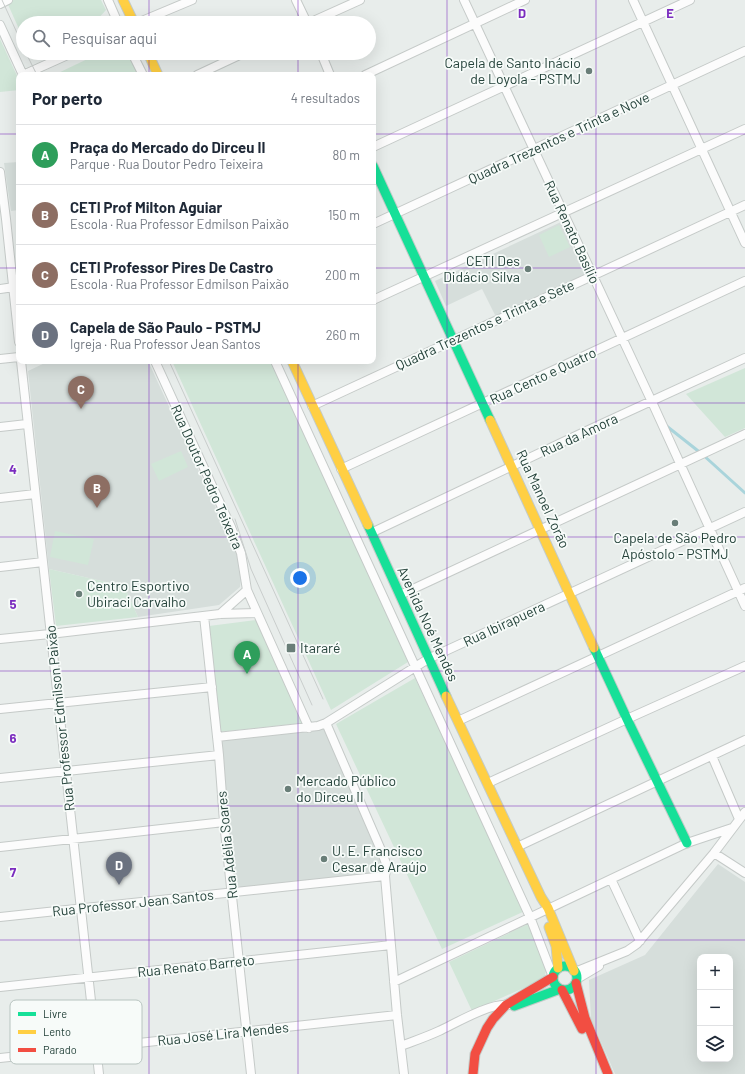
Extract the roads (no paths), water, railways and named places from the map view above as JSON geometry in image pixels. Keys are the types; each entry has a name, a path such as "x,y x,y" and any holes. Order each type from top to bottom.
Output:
{"street":[{"path":"0,4 8,0"},
{"path":"108,0 115,16"},
{"path":"123,0 132,16"},
{"path":"153,16 192,0"},
{"path":"296,0 304,16"},
{"path":"324,16 360,0"},
{"name":"Rua Renato Basílio","path":"464,0 535,150 562,213 652,402 709,528 742,590 745,606"},
{"path":"371,72 525,0"},
{"path":"633,0 745,243"},
{"path":"376,146 690,0"},
{"path":"0,24 16,59"},
{"name":"Quadra Trezentos e Trinta e Nove","path":"376,223 745,51"},
{"path":"16,60 22,72"},
{"path":"30,72 56,60"},
{"path":"135,60 141,72"},
{"path":"151,60 157,72"},
{"path":"203,72 229,60"},
{"path":"323,60 329,72"},
{"path":"376,299 745,128"},
{"path":"0,172 3,219 16,309"},
{"name":"Rua Manoel Zorão","path":"376,173 627,719 687,843"},
{"name":"Quadra Trezentos e Trinta e Sete","path":"312,406 745,205"},
{"name":"Rua Cento e Quatro","path":"341,469 483,404 520,385 622,340 745,281"},
{"path":"0,289 14,287"},
{"path":"0,359 16,357"},
{"name":"Rua da Amora","path":"371,533 745,358"},
{"name":"Rua Professor Edmilson Paixão","path":"21,364 91,1000"},
{"name":"Rua Doutor Pedro Teixeira","path":"156,364 231,527 241,553 247,590 309,728"},
{"path":"275,364 530,917 554,983 561,989"},
{"name":"Avenida Noé Mendes","path":"293,364 428,659 541,897 575,976 580,1004 596,1049 608,1074"},
{"path":"0,427 27,424"},
{"path":"400,595 745,434"},
{"path":"0,498 35,494"},
{"name":"Rua Ibirapuera","path":"217,737 318,726 428,659 745,512"},
{"path":"0,567 43,562"},
{"path":"220,614 247,590"},
{"path":"458,721 598,655 742,590"},
{"path":"0,639 220,614 257,613"},
{"name":"Rua Adélia Soares","path":"204,616 251,1074"},
{"path":"488,784 745,666"},
{"path":"0,708 212,687"},
{"path":"326,722 387,866 385,876 397,1015 404,1074"},
{"path":"517,847 745,740"},
{"path":"0,778 219,755"},
{"path":"712,756 739,819"},
{"path":"401,1046 493,1007 506,1008 561,989 570,989 575,976 599,966 610,958 627,951 640,941 714,852 745,812"},
{"path":"0,847 224,822"},
{"path":"394,982 687,843 732,828"},
{"path":"714,852 745,874"},
{"name":"Rua Professor Jean Santos","path":"0,917 385,876"},
{"path":"611,879 640,941"},
{"name":"Avenida Noé Mendes","path":"546,910 556,946 558,968"},
{"name":"Rua Renato Barreto","path":"0,987 391,945"},
{"path":"474,1074 474,1058 487,1028 506,1008 553,977 554,972 558,968 565,966 575,976"},
{"name":"Avenida Noé Mendes","path":"561,989 586,1036 596,1049"},
{"name":"Rua José Lira Mendes","path":"142,1042 397,1015"},
{"name":"Rua José Lira Mendes","path":"0,1058 10,1057"},
{"name":"Rua Professor Edmilson Paixão","path":"98,1064 99,1074"}],"waterway":[{"path":"664,424 702,454 745,493"}],"tram line":[{"path":"2,0 16,31"},
{"path":"30,60 36,72"},
{"path":"170,364 323,699"},
{"path":"235,519 251,569 312,705"}],"place":[{"name":"Capela de Santo Inácio de Loyola - PSTMJ","path":"589,71"},
{"name":"CETI Des Didácio Silva","path":"528,269"},
{"name":"CETI Professor Pires De Castro","path":"81,409"},
{"name":"CETI Prof Milton Aguiar","path":"97,508"},
{"name":"Capela de São Pedro Apóstolo - PSTMJ","path":"675,523"},
{"name":"Centro Esportivo Ubiraci Carvalho","path":"79,594"},
{"name":"Itararé","path":"291,648"},
{"name":"Praça do Mercado do Dirceu II","path":"247,674"},
{"name":"Mercado Público do Dirceu II","path":"288,789"},
{"name":"U. E. Francisco Cesar de Araújo","path":"324,859"},
{"name":"Capela de São Paulo - PSTMJ","path":"119,885"}]}
